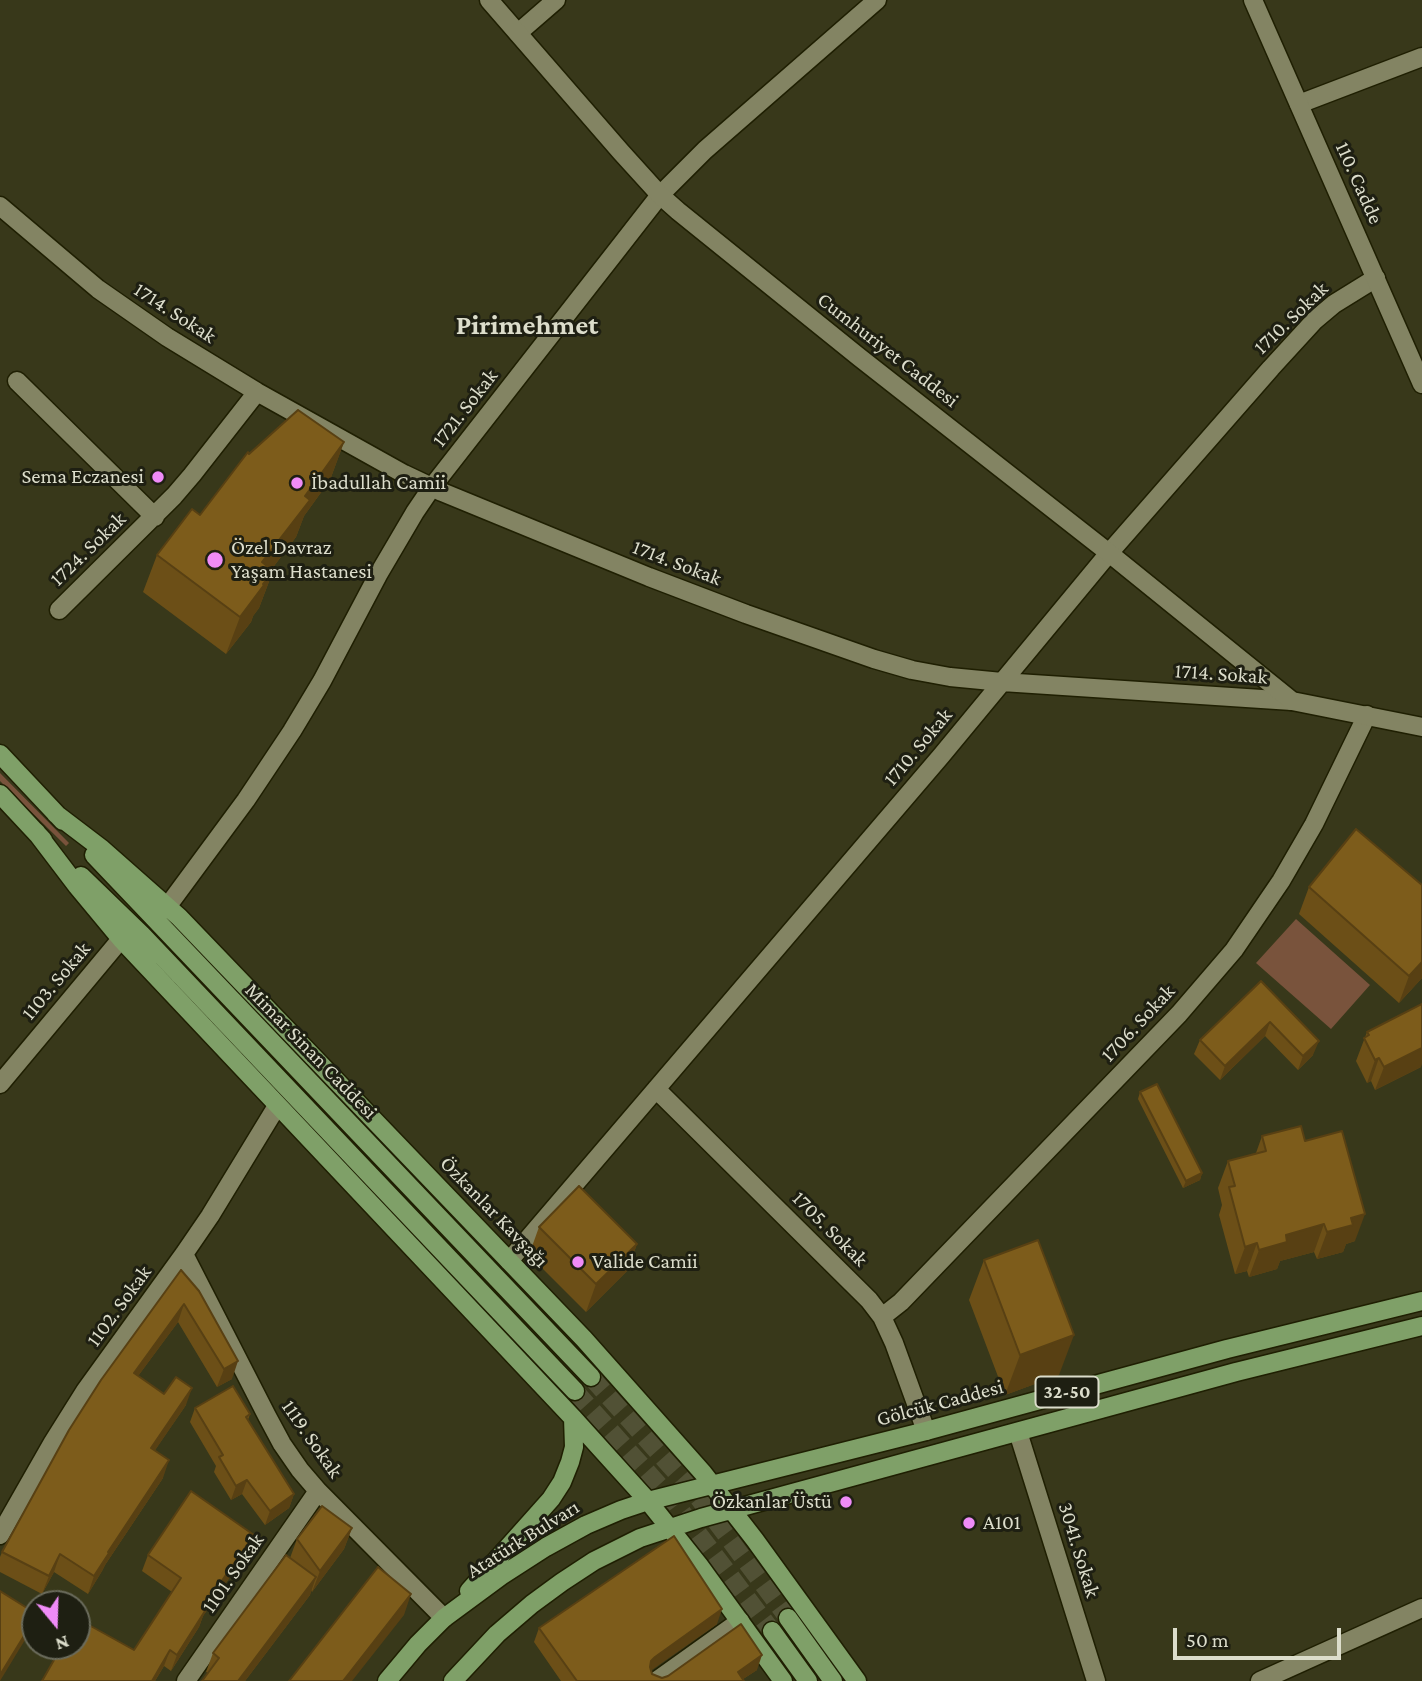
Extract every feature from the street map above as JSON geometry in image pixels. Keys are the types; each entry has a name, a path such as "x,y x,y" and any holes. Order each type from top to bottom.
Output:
{"main road":[{"name":"Mimar Sinan Caddesi","path":"0,754 592,1377"},
{"name":"Mimar Sinan Caddesi","path":"0,794 142,935 575,1391"},
{"name":"Özkanlar Kavşağı","path":"56,814 102,849 167,907 233,972 584,1339 713,1485 857,1681"},
{"path":"36,832 121,939 648,1501 783,1681"},
{"name":"Gölcük Caddesi","path":"713,1485 926,1431 1227,1349 1422,1301"},
{"name":"32-50","path":"453,1681 497,1634 562,1582 622,1546 669,1527 1236,1372 1422,1326"},
{"path":"444,1618 551,1499 562,1482 573,1447 573,1418"},
{"name":"Atatürk Bulvarı","path":"387,1681 444,1618 546,1547 621,1510 713,1485"},
{"path":"788,1618 833,1681"},
{"path":"772,1630 808,1681"}],"street":[{"name":"Cumhuriyet Caddesi","path":"489,0 660,195 700,230 1292,701"},
{"path":"518,33 556,0"},
{"name":"1721. Sokak","path":"167,907 246,800 292,731 349,634 399,537 432,487 660,195 705,150 877,0"},
{"name":"110. Cadde","path":"1253,0 1422,384"},
{"path":"1299,104 1422,57"},
{"name":"1714. Sokak","path":"0,206 97,289 167,337 257,392 404,474 649,577 746,614 874,659 950,677 1292,701 1422,727"},
{"name":"1710. Sokak","path":"509,1261 1109,553 1271,368 1315,320 1334,304 1376,278"},
{"path":"18,381 155,517"},
{"name":"1724. Sokak","path":"59,610 155,517 192,475 257,392"},
{"name":"1706. Sokak","path":"882,1317 901,1302 1179,1014 1234,950 1281,881 1314,824 1367,715"},
{"name":"1103. Sokak","path":"0,1083 121,939"},
{"name":"1705. Sokak","path":"656,1089 869,1300 882,1317 894,1343 926,1431"},
{"name":"1102. Sokak","path":"0,1535 53,1441 85,1391 210,1216 277,1106"},
{"name":"1119. Sokak","path":"184,1254 282,1444 300,1470 444,1618"},
{"name":"3041. Sokak","path":"1018,1432 1096,1681"},
{"name":"1101. Sokak","path":"186,1681 318,1491"},
{"path":"1260,1681 1422,1608"},
{"path":"656,1681 740,1621"}],"shaded area":[{"path":"0,773 69,843 66,846 0,781"},
{"path":"1296,919 1370,985 1331,1029 1256,963"}],"building":[{"path":"298,410 344,442 305,496 310,500 262,562 273,571 240,617 157,555 192,509 200,515 248,452 249,454"},
{"path":"1356,829 1422,885 1422,962 1409,976 1309,887"},
{"path":"1261,981 1319,1041 1303,1056 1270,1022 1225,1066 1200,1040"},
{"path":"1422,1004 1422,1048 1384,1067 1379,1058 1375,1060 1364,1038 1369,1035 1367,1032"},
{"path":"1157,1084 1202,1173 1186,1181 1140,1092"},
{"path":"1301,1126 1305,1141 1342,1131 1365,1214 1351,1218 1353,1225 1327,1232 1324,1224 1286,1235 1287,1242 1259,1250 1257,1243 1245,1247 1229,1187 1235,1186 1228,1161 1266,1151 1262,1136"},
{"path":"579,1186 637,1244 596,1284 539,1227"},
{"path":"1038,1240 1074,1335 1020,1355 984,1260"},
{"path":"181,1270 199,1291 238,1361 224,1369 184,1304 134,1373 164,1394 176,1377 192,1388 151,1448 169,1460 94,1576 60,1554 49,1576 2,1552 69,1430 101,1380"},
{"path":"233,1386 250,1414 246,1417 294,1494 270,1511 247,1480 236,1486 219,1457 223,1455 195,1408"},
{"path":"191,1491 254,1535 202,1609 205,1611 177,1655 170,1650 152,1681 42,1681 54,1660 91,1660 91,1626 134,1650 181,1578 148,1555"},
{"path":"322,1506 352,1528 320,1571 297,1539"},
{"path":"674,1536 722,1609 655,1657 651,1661 652,1674 662,1678 668,1676 741,1624 762,1655 738,1672 744,1681 577,1681 539,1628"},
{"path":"286,1555 316,1577 238,1681 202,1681 219,1658 213,1653"},
{"path":"378,1567 411,1594 343,1681 289,1681"},
{"path":"0,1591 21,1604 21,1641 0,1675"}],"tunnel":[{"path":"591,1377 697,1496 788,1618"},
{"path":"575,1391 676,1504 772,1631"}],"place":[{"name":"Sema Eczanesi","path":"158,477"},
{"name":"İbadullah Camii","path":"297,483"},
{"name":"Özel Davraz Yaşam Hastanesi","path":"215,560"},
{"name":"Valide Camii","path":"578,1262"},
{"name":"Özkanlar Üstü","path":"846,1502"},
{"name":"A101","path":"969,1523"}],"district":[{"name":"Pirimehmet","path":"527,325"}]}
